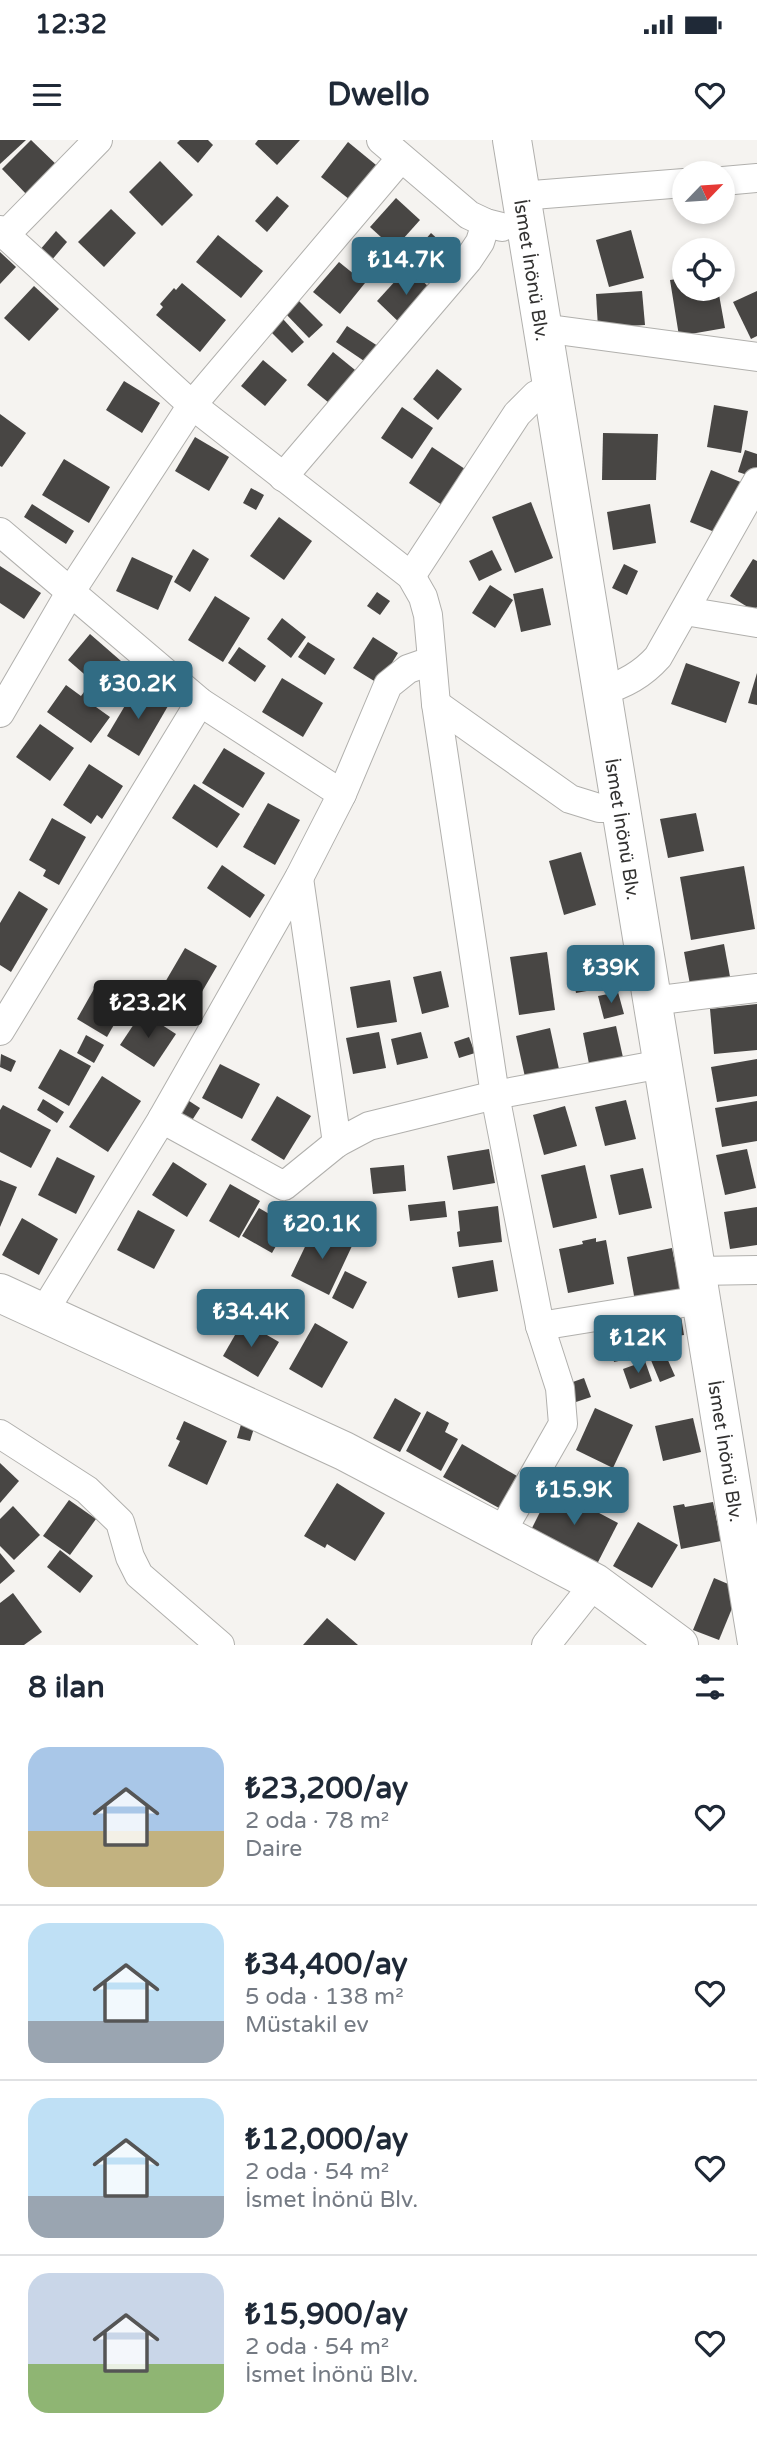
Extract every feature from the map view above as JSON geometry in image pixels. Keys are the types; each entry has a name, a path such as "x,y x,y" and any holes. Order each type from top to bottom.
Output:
{"main road":[{"name":"İsmet İnönü Blv.","path":"512,140 698,1285 750,1551 757,1643"},
{"path":"0,1293 344,1451 595,1583 678,1645"}],"street":[{"path":"98,140 2,232 192,405 411,576 423,597 428,615 430,661 436,704 495,1096 540,1326 560,1388 563,1424 501,1533"},
{"path":"0,713 71,592 192,405 391,149 469,215 502,227 522,211 672,185"},
{"path":"735,180 757,178"},
{"path":"283,477 468,260 481,242 486,223"},
{"path":"542,328 757,357"},
{"path":"411,576 517,414 531,399 551,388"},
{"path":"601,691 626,682 649,667 658,657 757,482"},
{"path":"0,532 200,702 342,794"},
{"path":"685,611 757,623"},
{"path":"43,1313 162,1119 299,878 342,794 388,685 408,669 430,661"},
{"path":"0,1031 200,702"},
{"path":"436,704 570,799 599,808 619,808"},
{"path":"299,878 337,1143"},
{"path":"652,1001 757,988"},
{"path":"162,1119 284,1186 337,1143 369,1126 495,1096 662,1063"},
{"path":"540,1326 757,1270"},
{"path":"0,1434 88,1490 120,1522 130,1557 139,1575 220,1645"},
{"path":"546,1645 595,1583"}],"building":[{"path":"0,140 26,140 0,164"},
{"path":"31,140 61,169 30,198 2,169"},
{"path":"180,140 208,140 213,145 198,163 177,143"},
{"path":"258,140 300,140 277,165 255,144"},
{"path":"348,142 381,169 354,203 321,177"},
{"path":"160,161 193,195 162,226 129,192"},
{"path":"277,196 289,206 267,232 255,221"},
{"path":"396,198 420,220 394,249 370,227"},
{"path":"111,209 136,233 104,267 78,242"},
{"path":"631,230 644,278 609,287 596,240"},
{"path":"56,231 67,242 51,261 39,251"},
{"path":"431,233 453,253 432,277 410,257"},
{"path":"218,235 263,271 241,298 196,262"},
{"path":"0,252 16,267 0,284"},
{"path":"339,262 365,283 340,314 313,292"},
{"path":"408,267 435,293 404,327 377,301"},
{"path":"182,283 226,320 200,352 156,315 163,307 160,304"},
{"path":"34,286 59,309 29,341 4,318"},
{"path":"642,291 645,325 598,328 596,294"},
{"path":"757,291 757,336 751,339 733,302"},
{"path":"297,299 323,325 309,338 284,312"},
{"path":"673,301 720,301 725,328 679,336"},
{"path":"283,319 304,342 292,353 270,331"},
{"path":"347,326 381,348 370,365 336,342"},
{"path":"333,352 360,374 334,407 307,385"},
{"path":"263,360 287,380 265,406 241,386"},
{"path":"437,369 462,389 438,420 413,399"},
{"path":"124,381 160,403 142,433 106,410"},
{"path":"714,405 748,411 741,453 707,447"},
{"path":"402,407 433,428 412,459 381,438"},
{"path":"0,414 26,433 2,467 0,466"},
{"path":"603,433 658,434 656,480 602,480"},
{"path":"195,437 229,457 209,491 175,471"},
{"path":"432,447 468,471 445,507 409,483"},
{"path":"745,450 757,454 757,478 738,472"},
{"path":"64,459 110,487 89,523 42,495"},
{"path":"711,470 743,483 722,535 690,522"},
{"path":"251,488 264,495 256,510 243,503"},
{"path":"531,502 553,558 515,573 492,517"},
{"path":"32,504 74,531 66,544 24,517"},
{"path":"650,504 656,543 613,550 607,512"},
{"path":"279,517 312,541 284,580 250,556"},
{"path":"193,549 209,559 190,592 174,582"},
{"path":"492,550 502,570 479,581 469,561"},
{"path":"132,557 173,576 158,610 116,591"},
{"path":"753,559 757,561 757,607 754,611 730,596"},
{"path":"624,564 638,571 627,595 612,588"},
{"path":"0,566 41,593 24,619 0,603"},
{"path":"490,585 513,600 495,628 472,613"},
{"path":"543,588 551,625 521,632 513,594"},
{"path":"377,592 390,601 380,615 367,606"},
{"path":"215,596 250,618 223,662 188,640"},
{"path":"282,618 306,637 291,658 267,639"},
{"path":"90,634 121,661 99,687 68,660"},
{"path":"373,637 398,653 379,684 353,668"},
{"path":"308,642 335,659 325,675 298,657"},
{"path":"239,647 266,666 255,682 228,663"},
{"path":"686,663 740,682 726,723 671,704"},
{"path":"757,673 757,705 748,703"},
{"path":"282,678 323,703 303,737 262,712"},
{"path":"66,685 81,696 84,692 99,703 96,707 110,717 91,743 47,712"},
{"path":"136,687 168,706 139,756 107,736"},
{"path":"40,724 74,748 50,781 16,757"},
{"path":"224,748 265,773 243,808 202,783"},
{"path":"89,764 123,786 102,819 97,815 91,824 63,805"},
{"path":"194,784 240,814 217,848 172,818"},
{"path":"268,803 300,820 275,865 243,847"},
{"path":"696,813 704,851 668,858 660,819"},
{"path":"52,818 86,837 59,885 43,876 46,870 29,860"},
{"path":"581,852 596,905 564,915 549,861"},
{"path":"222,865 265,895 250,918 207,888"},
{"path":"744,866 755,929 691,940 680,877"},
{"path":"19,891 48,909 11,972 0,965 0,923"},
{"path":"724,944 731,982 691,990 684,952"},
{"path":"185,948 217,966 189,1014 157,996"},
{"path":"607,948 614,986 576,993 569,955"},
{"path":"547,952 555,1010 519,1015 510,957"},
{"path":"441,971 449,1007 422,1014 413,977"},
{"path":"390,980 397,1022 357,1028 350,987"},
{"path":"94,989 124,1007 107,1037 77,1019"},
{"path":"618,992 624,1014 604,1019 598,996"},
{"path":"757,1004 757,1050 714,1054 710,1009"},
{"path":"142,1012 176,1034 154,1067 120,1045"},
{"path":"616,1026 624,1062 590,1069 583,1033"},
{"path":"550,1028 559,1069 525,1077 516,1036"},
{"path":"379,1032 386,1068 353,1074 346,1038"},
{"path":"421,1032 428,1058 397,1065 391,1039"},
{"path":"86,1035 104,1045 94,1063 77,1053"},
{"path":"469,1037 475,1053 459,1058 454,1042"},
{"path":"60,1049 91,1066 69,1106 38,1088"},
{"path":"1,1054 16,1061 11,1072 0,1067"},
{"path":"757,1059 757,1096 717,1102 711,1067"},
{"path":"220,1064 260,1084 242,1119 202,1098"},
{"path":"102,1076 141,1101 108,1152 69,1127"},
{"path":"277,1096 311,1116 284,1160 251,1140"},
{"path":"43,1099 64,1112 57,1123 37,1110"},
{"path":"186,1099 200,1108 191,1122 177,1113"},
{"path":"626,1100 636,1139 605,1146 595,1107"},
{"path":"757,1101 757,1141 722,1147 715,1108"},
{"path":"3,1105 51,1130 31,1168 0,1152 0,1110"},
{"path":"565,1106 577,1146 544,1155 533,1115"},
{"path":"489,1149 495,1183 453,1190 447,1156"},
{"path":"747,1149 756,1188 725,1195 716,1155"},
{"path":"57,1157 95,1176 76,1214 38,1195"},
{"path":"173,1162 207,1184 187,1217 152,1195"},
{"path":"404,1165 406,1191 373,1194 370,1168"},
{"path":"585,1165 597,1218 553,1228 541,1175"},
{"path":"643,1168 652,1208 619,1215 610,1175"},
{"path":"0,1180 17,1187 0,1227"},
{"path":"230,1184 260,1201 239,1238 209,1221"},
{"path":"445,1201 447,1217 410,1221 408,1205"},
{"path":"498,1206 502,1242 459,1247 458,1211"},
{"path":"757,1207 757,1245 730,1249 724,1212"},
{"path":"259,1208 288,1225 272,1253 242,1236"},
{"path":"138,1210 175,1230 154,1269 117,1250"},
{"path":"22,1218 58,1239 39,1275 2,1255"},
{"path":"314,1228 352,1246 329,1295 291,1276"},
{"path":"596,1238 596,1242 606,1240 614,1284 568,1293 559,1249"},
{"path":"672,1248 681,1292 635,1301 627,1257"},
{"path":"493,1260 498,1291 458,1298 452,1267"},
{"path":"345,1271 367,1282 353,1309 332,1298"},
{"path":"681,1316 684,1335 655,1339 653,1320"},
{"path":"243,1321 279,1342 258,1377 223,1356"},
{"path":"315,1323 348,1342 322,1388 289,1369"},
{"path":"639,1325 646,1355 614,1362 608,1332"},
{"path":"662,1347 675,1376 660,1382 648,1353"},
{"path":"645,1361 652,1381 630,1389 623,1369"},
{"path":"584,1378 591,1397 576,1402 570,1383"},
{"path":"395,1398 421,1413 400,1452 373,1438"},
{"path":"595,1408 633,1425 613,1468 576,1450"},
{"path":"427,1411 449,1423 445,1432 458,1439 441,1471 406,1451"},
{"path":"693,1418 701,1452 663,1461 655,1426"},
{"path":"184,1421 227,1441 207,1485 168,1466 180,1441 176,1439"},
{"path":"242,1421 255,1425 250,1441 237,1438"},
{"path":"462,1444 517,1476 499,1508 443,1477"},
{"path":"0,1463 19,1481 0,1503"},
{"path":"337,1483 385,1513 355,1561 327,1544 325,1548 304,1536"},
{"path":"552,1488 618,1523 596,1566 530,1532"},
{"path":"69,1500 96,1519 70,1555 43,1536"},
{"path":"713,1502 721,1541 681,1549 673,1506 684,1504 685,1507"},
{"path":"13,1506 40,1535 14,1560 0,1546 0,1519"},
{"path":"638,1522 678,1545 652,1588 613,1566"},
{"path":"60,1550 93,1576 80,1593 47,1567"},
{"path":"0,1553 15,1571 0,1584"},
{"path":"714,1578 740,1589 719,1640 693,1630"},
{"path":"13,1593 42,1632 24,1645 0,1645 0,1603"},
{"path":"327,1618 358,1645 303,1645"}]}
